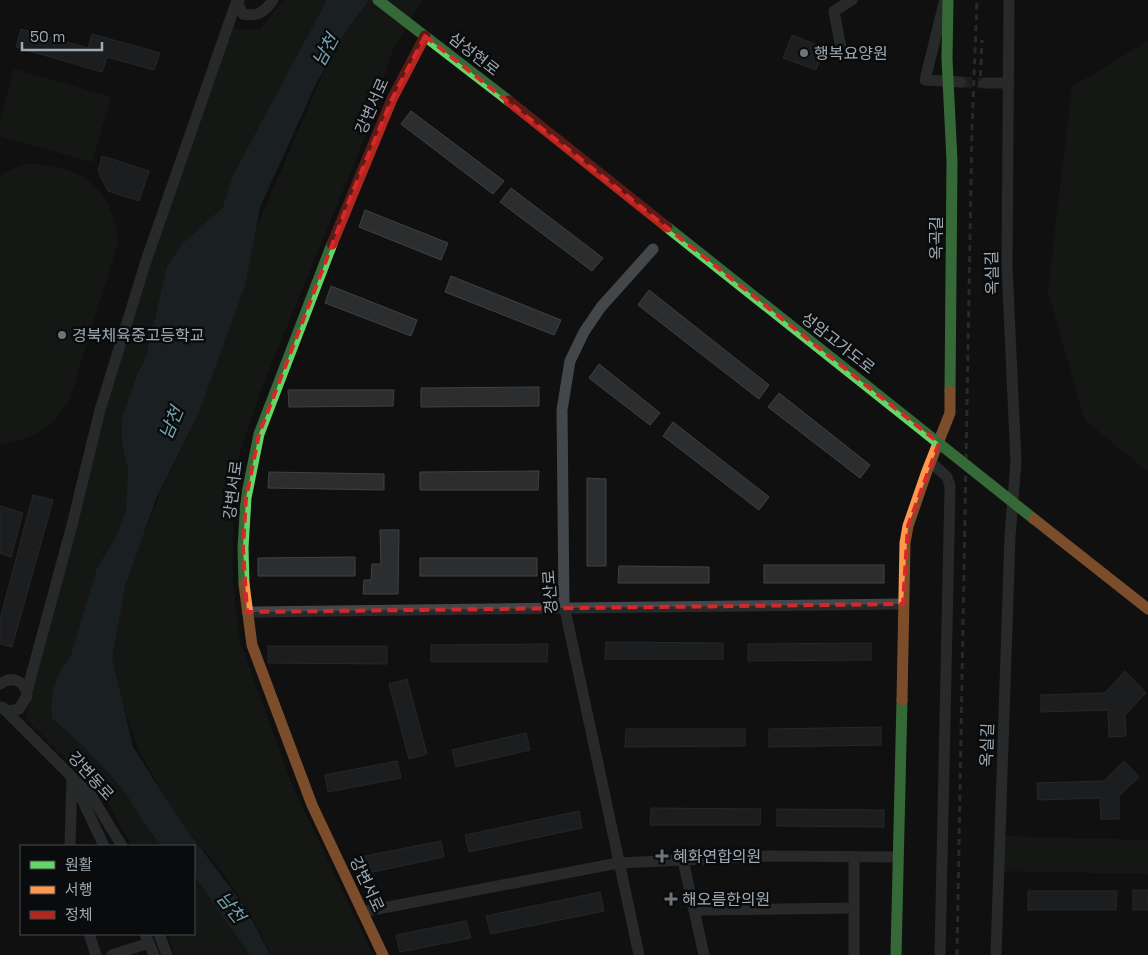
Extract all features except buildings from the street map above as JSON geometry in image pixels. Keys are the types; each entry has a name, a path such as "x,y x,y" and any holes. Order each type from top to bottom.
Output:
{"street":[{"path":"238,0 238,5 243,14 254,16 261,13 273,0"},
{"path":"28,732 23,718 23,706 32,665 72,525 100,410 143,270 238,0"},
{"name":"삼성현로","path":"378,0 508,101"},
{"path":"842,53 834,11 852,0"},
{"path":"944,0 925,80 955,81"},
{"name":"옥곡길","path":"896,955 903,604 908,526 950,413 955,81 947,59 948,0"},
{"name":"옥실길","path":"996,955 1010,536 1016,462 1007,267 1009,160 1006,130 1010,83 1009,0"},
{"name":"강변서로","path":"383,955 312,805 286,741 252,645 243,548 246,498 259,434 355,187 392,99 423,35"},
{"path":"986,83 1010,83"},
{"name":"성암고가도로","path":"508,101 1148,609"},
{"name":"경산로","path":"639,955 618,863 566,608 562,497 562,410 567,376 575,350 584,332 601,307 653,249"},
{"path":"929,466 947,477 950,486 940,955"},
{"path":"248,612 903,604"},
{"path":"4,681 19,676 32,665"},
{"path":"4,681 21,682 27,691"},
{"name":"강변동로","path":"2,708 14,711 23,706"},
{"name":"강변동로","path":"2,708 92,797 121,845"},
{"path":"70,845 72,778"},
{"path":"72,778 104,845"},
{"path":"362,912 618,863 770,856 897,857"},
{"path":"854,857 854,955"},
{"path":"683,860 704,955"},
{"path":"694,910 854,908"},
{"path":"89,935 96,955"},
{"path":"159,935 167,955"},
{"path":"112,955 147,938 154,955"}],"highlighted area":[{"path":"425,36 939,443 908,526 903,604 247,612 243,548 246,498 259,434 351,196 392,99"}],"shaded area":[{"path":"283,0 328,0 233,175 231,196 223,207 183,243 167,266 146,357 139,370 126,458 128,470 126,508 117,535 97,568 71,656 57,678 52,692 52,718 117,783 152,834 162,845 131,845 106,800 26,719 100,410 227,28 259,30"},
{"path":"369,0 422,0 392,51 366,134 262,387 239,454 233,515 233,584 240,642 292,785 373,955 271,955 253,918 224,874 177,817 139,751 123,706 112,658 123,595 139,547 164,484 199,412 245,286 253,236 320,80 347,30"},
{"path":"1148,41 1148,472 1085,420 1048,291 1072,87"},
{"path":"14,69 111,97 92,162 0,136 0,121"},
{"path":"25,164 61,168 77,174 90,182 109,206 118,242 69,401 55,419 41,431 24,439 2,444 0,443 0,176 9,170"},
{"path":"1000,836 1148,840 1148,874 998,871"},
{"path":"195,877 250,955 175,955 167,935 195,935"}],"water":[{"name":"남천","path":"327,0 369,0 347,30 316,84 260,207 245,286 199,412 156,499 125,587 112,658 133,747 181,822 247,910 270,955 250,955 195,877 195,845 162,845 147,827 117,783 52,718 51,708 54,685 71,655 97,568 117,535 126,509 128,470 122,442 122,419 137,375 146,357 167,266 183,243 223,207 233,175"}],"tunnel":[{"path":"961,82 986,83"}],"railway":[{"path":"957,955 972,128 977,0"},
{"path":"980,87 982,40"}],"traffic: fast":[{"path":"378,0 509,101"},
{"path":"948,0 947,59 952,161 950,391"},
{"path":"667,227 1034,519"},
{"path":"244,584 243,548 246,498 259,434 332,244"},
{"path":"896,955 902,700"}],"traffic: slow":[{"path":"902,700 905,543 908,526 927,471 950,413 950,391"},
{"path":"1034,519 1148,609"},
{"path":"244,584 252,645 312,805 383,955"}],"traffic: jam":[{"path":"332,244 392,99 425,36"},
{"path":"509,101 667,227"}],"place":[{"name":"행복요양원","path":"804,53"},
{"name":"경북체육중고등학교","path":"62,335"},
{"name":"혜화연합의원","path":"662,856"},
{"name":"해오름한의원","path":"671,899"}]}
